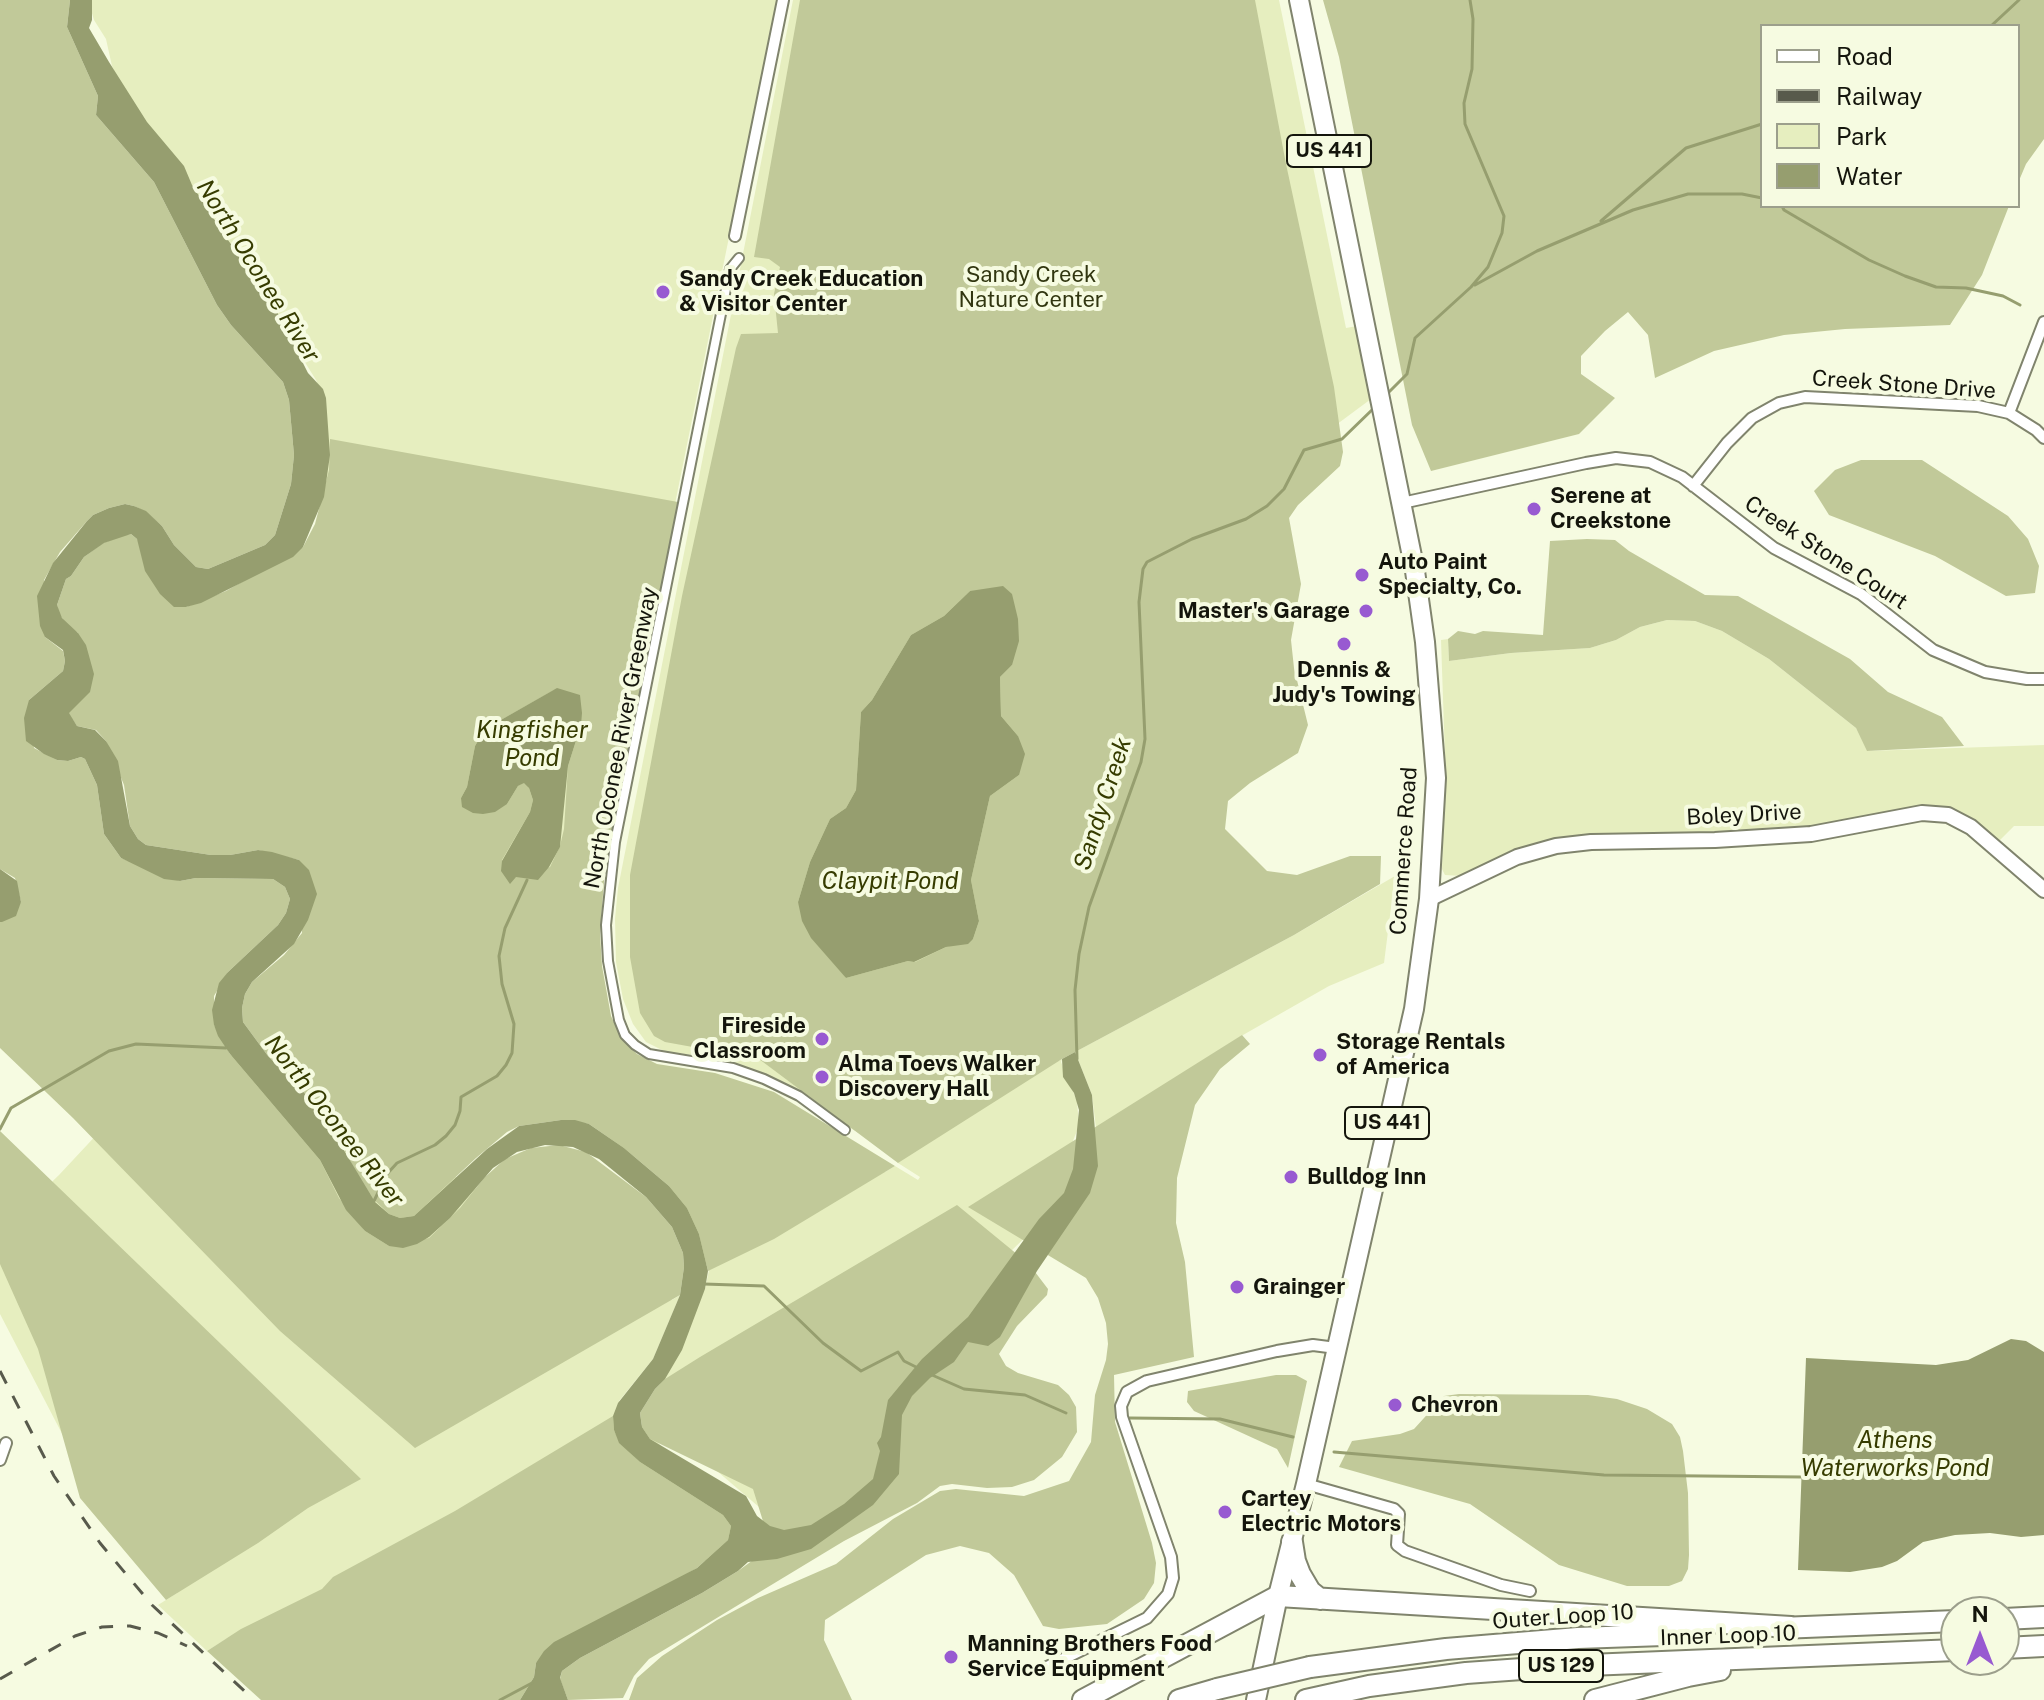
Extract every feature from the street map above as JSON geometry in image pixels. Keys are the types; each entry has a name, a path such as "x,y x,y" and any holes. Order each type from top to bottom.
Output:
{"highway":[{"name":"Commerce Road","path":"1256,1700 1414,1009 1429,899 1436,778 1425,642 1415,571 1299,0"},
{"path":"1292,1542 1300,1574 1310,1591 1320,1599"},
{"path":"1083,1700 1278,1596 1791,1627"},
{"path":"2020,1618 2044,1617"},
{"name":"Outer Loop 10","path":"1179,1700 1310,1667 1446,1649 1578,1638 1940,1622"},
{"path":"2020,1647 2044,1646"},
{"name":"US 129","path":"1818,1657 1940,1651"},
{"path":"1595,1700 1688,1676 1818,1657"},
{"name":"Inner Loop 10","path":"1306,1700 1369,1686 1466,1673 1564,1666 1818,1657"}],"street":[{"path":"735,236 783,0"},
{"name":"North Oconee River Greenway","path":"739,258 730,269 615,842 606,925 608,961 619,1020 625,1035 635,1045 649,1054 733,1068 764,1079 799,1096 845,1130"},
{"path":"2009,413 2044,322"},
{"name":"Creek Stone Drive","path":"1693,486 1745,424 1766,408 1790,399 1818,396 1978,406 2009,413 2044,438"},
{"name":"Creek Stone Court","path":"1402,503 1480,484 1616,458 1650,462 1668,469 1693,486 1758,538 1861,594 1933,650 1985,672 2044,679"},
{"name":"Boley Drive","path":"1429,899 1517,857 1556,846 1811,834 1922,813 1948,815 1971,827 2044,890"},
{"path":"1043,1669 1147,1618 1168,1594 1173,1578 1171,1557 1122,1417 1123,1398 1127,1392 1147,1381 1291,1348 1313,1345 1336,1348"},
{"path":"0,1460 6,1443"},
{"path":"1306,1484 1394,1509 1399,1514 1397,1545 1405,1551 1501,1585 1530,1591"}],"green space":[{"path":"0,0 70,0 67,27 98,96 96,115 154,182 217,305 231,325 283,382 289,400 294,455 291,484 275,535 265,545 208,569 196,567 174,545 162,526 134,506 125,504 109,508 87,521 60,552 44,580 45,637 63,651 65,661 63,671 29,700 34,748 57,760 85,759 97,785 104,834 121,858 180,881 196,878 273,879 285,887 290,899 286,913 278,925 228,972 214,996 214,1025 230,1054 320,1160 339,1198 365,1231 389,1246 429,1238 505,1159 531,1148 559,1145 586,1152 646,1197 672,1227 683,1253 680,1295 415,1448 280,1331 73,1118 0,1048 0,922 21,902 15,878 0,869"},
{"name":"Sandy Creek Nature Center","path":"88,0 777,0 610,825 596,905 596,946 607,1012 619,1040 637,1060 885,1172 895,1166 918,1180 920,1177 898,1163 902,1159 754,1070 712,1057 666,1052 646,1042 633,1024 623,999 616,962 618,888 793,0 1279,0 1346,328 1357,326 1371,399 1313,442 1059,1061 1062,1059 1077,1101 1079,1126 1039,1224 952,1308 766,1513 647,1411 705,1289 709,1270 669,1186 643,1163 310,915 325,403 316,380 288,335 131,109 112,66 106,39 94,20"},
{"path":"800,0 1255,0 1286,164 1334,387 1343,452 1340,466 1298,505 1289,518 1301,584 1291,640 1294,668 1308,725 1298,753 1250,783 1228,801 1225,829 1267,871 1297,875 1350,856 1381,856 1380,884 1294,935 1062,1059 898,1163 759,1059 665,1042 654,1036 640,1013 630,957 630,875 682,596 736,348 741,334 778,333 774,294 780,267 769,259 754,257","holes":["970,591 981,591 1012,665 1000,677 1001,716 1018,736 1019,775 990,796 971,880 979,921 973,939 946,947 915,962 908,961 846,978 798,902 810,862 830,819 846,808 856,790 861,712 872,700 911,635 944,616"]},
{"path":"1323,0 2044,0 2044,139 2020,178 2020,24 1760,24 1760,208 2008,208 1982,275 1950,325 1784,335 1714,351 1655,378 1648,335 1628,312 1581,356 1581,374 1615,398 1579,434 1431,471 1412,425 1339,57"},
{"path":"330,439 678,502 605,868 600,934 611,1016 622,1039 637,1054 657,1064 715,1073 774,1092 895,1166 774,1239 708,1271 699,1234 687,1208 669,1186 624,1148 589,1124 561,1120 519,1126 507,1132 414,1216 400,1218 389,1214 367,1193 334,1130 318,1107 268,1056 243,1022 245,994 252,982 284,955 302,933 299,860 258,850 211,855 146,845 138,839 130,826 124,785 106,741 96,730 77,726 68,713 78,633 58,613 57,605 66,579 84,557 103,543 131,534 186,607 226,591 303,547 315,524 329,470","holes":["554,690 563,690 581,725 568,766 560,846 550,867 517,877 502,860 530,812 533,800 525,782 518,786 507,804 461,798 467,787 475,746 485,729"]},
{"path":"1861,460 1922,460 2008,516 2028,539 2039,566 2035,593 2006,596 1935,556 1829,515 1814,491 1835,470"},
{"path":"1615,540 1705,595 1738,596 1850,659 1888,692 1942,717 1964,746 1867,751 1856,728 1769,659 1722,631 1695,621 1667,620 1640,627 1616,640 1590,648 1449,661 1448,639 1458,631 1543,635 1550,541"},
{"path":"1667,620 1695,621 1722,631 1769,659 1856,728 1868,751 2044,745 2044,826 2014,826 1999,841 1961,815 1849,823 1780,832 1617,836 1462,876 1445,875 1442,869 1445,757 1441,640 1448,639 1449,661 1590,648 1616,640 1640,627"},
{"path":"1395,876 1384,963 1329,986 1243,1035 1096,1128 1092,1095 1075,1052 1294,935"},
{"path":"1242,1035 1250,1044 1220,1069 1195,1105 1177,1178 1176,1223 1185,1262 1194,1357 1114,1375 1115,1422 1156,1563 1154,1583 1144,1599 1107,1624 1059,1629 1043,1626 1014,1575 989,1553 960,1546 926,1555 825,1620 824,1640 852,1700 629,1700 637,1678 662,1656 758,1598 836,1564 893,1519 940,1491 956,1489 1024,1496 1069,1481 1091,1442 1095,1395 1106,1360 1106,1323 1098,1298 1086,1278 968,1207"},
{"path":"238,1053 672,1300 680,1295 653,1359 619,1401 749,1540 745,1555 226,1639 207,1651 158,1605 177,1593 85,1478 0,1314 0,1232 129,1100"},
{"path":"0,1131 361,1479 308,1508 166,1600 80,1498 38,1349 0,1264"},
{"path":"957,1205 1029,1264 1048,1289 1047,1295 1017,1326 999,1354 1006,1366 1018,1373 1058,1385 1069,1395 1076,1407 1077,1432 1062,1457 1034,1480 1012,1487 940,1486 917,1503 844,1541 649,1659 634,1676 623,1698 568,1700 560,1679 562,1671 580,1658 702,1593 771,1547 753,1489 650,1439 642,1427 640,1413 655,1389 700,1357"},
{"path":"1276,1375 1296,1375 1307,1381 1288,1468 1277,1449 1194,1411 1187,1402 1188,1391"},
{"path":"1588,1395 1617,1399 1647,1409 1672,1424 1680,1437 1688,1493 1689,1555 1688,1569 1682,1581 1669,1586 1627,1586 1559,1565 1470,1504 1339,1467 1352,1441 1414,1429 1444,1396"},
{"path":"613,1416 614,1430 620,1443 640,1462 723,1515 731,1526 728,1540 697,1568 536,1663 534,1677 520,1700 261,1700 207,1651 241,1629 322,1589 333,1577 455,1511"}],"water":[{"path":"70,0 92,0 89,28 109,62 147,122 184,166 192,185 225,236 269,296 308,373 323,389 330,455 324,497 303,547 293,557 201,603 174,607 160,594 145,571 137,539 131,534 104,543 84,557 66,579 57,605 62,618 86,645 94,674 90,692 69,713 77,726 95,730 118,761 130,826 146,845 211,855 258,850 272,852 299,860 309,870 317,894 308,920 294,944 252,982 245,994 243,1022 268,1056 318,1107 375,1202 389,1214 400,1218 414,1216 487,1149 519,1126 575,1120 589,1124 624,1148 669,1186 687,1208 699,1234 708,1271 705,1289 682,1350 640,1413 642,1427 650,1439 746,1496 757,1516 770,1526 784,1530 811,1525 844,1504 873,1479 880,1451 877,1443 888,1400 922,1359 968,1317 1039,1219 1064,1193 1073,1169 1079,1110 1074,1093 1063,1077 1062,1059 1075,1052 1092,1095 1098,1166 1090,1193 1037,1271 1000,1337 988,1346 968,1342 954,1362 930,1378 912,1396 902,1415 899,1474 873,1505 811,1549 777,1559 748,1562 702,1593 580,1658 562,1671 560,1678 568,1700 520,1700 534,1677 536,1663 544,1651 554,1642 697,1568 728,1540 731,1526 723,1515 640,1462 619,1443 614,1430 613,1416 618,1403 653,1359 680,1295 683,1253 672,1227 646,1197 599,1159 573,1147 545,1145 517,1152 493,1168 450,1218 417,1244 403,1248 389,1246 365,1231 346,1210 320,1160 230,1054 214,1025 212,1010 219,983 278,925 290,899 285,887 273,879 164,879 121,858 104,834 97,785 85,759 57,760 26,741 24,718 29,700 63,671 65,661 63,650 45,637 40,626 37,596 53,563 87,521 109,508 125,504 134,506 146,511 162,526 174,545 196,567 208,569 265,545 275,535 291,484 294,455 289,400 283,382 231,325 217,305 154,182 96,115 98,96 67,27"},
{"name":"Claypit Pond","path":"1003,586 1012,594 1019,641 1012,665 1000,677 1001,716 1018,736 1025,754 1019,775 990,796 971,880 979,921 973,939 968,944 946,947 914,962 846,978 811,938 802,921 798,902 810,862 830,819 846,808 856,790 861,712 872,700 911,635 944,616 970,591"},
{"name":"Kingfisher Pond","path":"557,688 580,695 582,713 568,766 560,847 538,880 516,877 510,884 501,871 502,861 530,812 533,800 529,788 524,783 518,786 507,804 495,812 483,814 462,807 461,798 467,787 475,746 485,729"},
{"path":"0,869 17,881 21,902 16,916 2,922 0,922"},
{"name":"Athens Waterworks Pond","path":"2011,1339 2026,1341 2044,1352 2044,1535 1955,1535 1923,1542 1897,1561 1882,1567 1850,1572 1798,1570 1806,1358 1936,1365 1968,1360"}],"waterway":[{"name":"Sandy Creek","path":"1386,395 1407,374 1415,338 1471,287 1488,267 1502,233 1504,216 1465,124 1464,103 1472,69 1473,19 1470,0"},
{"path":"1993,24 2019,0"},
{"path":"1601,221 1686,148 1760,125"},
{"path":"1475,285 1537,251 1633,210 1688,194 1742,194 1760,198"},
{"path":"1783,208 1869,260 1905,276 1936,287 1966,288 2003,296 2020,305"},
{"name":"Sandy Creek","path":"1077,1059 1075,990 1079,954 1089,907 1141,762 1145,739 1139,602 1143,569 1147,562 1192,539 1246,519 1267,506 1284,489 1304,450 1342,439 1375,407"},
{"name":"North Oconee River","path":"373,1203 387,1174 397,1163 435,1145 446,1136 455,1125 461,1097 497,1076 512,1053 514,1024 502,984 499,956 505,928 527,880"},
{"path":"0,1129 11,1108 109,1051 136,1044 226,1048 227,1044"},
{"path":"704,1284 764,1286 823,1343 861,1371 898,1352 904,1361 918,1368"},
{"path":"932,1375 964,1389 1025,1395 1066,1413"},
{"path":"1130,1418 1220,1419 1293,1437"},
{"path":"1334,1452 1604,1475 1802,1477"},
{"path":"500,1700 532,1683"}],"railway":[{"path":"0,1371 54,1476 100,1543 152,1605 254,1700"},
{"path":"0,1679 75,1636 102,1627 130,1626 158,1633 187,1646"}],"place":[{"name":"Sandy Creek Education & Visitor Center","path":"663,292"},
{"name":"Serene at Creekstone","path":"1534,509"},
{"name":"Auto Paint Specialty, Co.","path":"1362,575"},
{"name":"Master's Garage","path":"1366,611"},
{"name":"Dennis & Judy's Towing","path":"1344,644"},
{"name":"Fireside Classroom","path":"822,1039"},
{"name":"Storage Rentals of America","path":"1320,1055"},
{"name":"Alma Toevs Walker Discovery Hall","path":"822,1077"},
{"name":"Bulldog Inn","path":"1291,1177"},
{"name":"Grainger","path":"1237,1287"},
{"name":"Chevron","path":"1395,1405"},
{"name":"Cartey Electric Motors","path":"1225,1512"},
{"name":"Manning Brothers Food Service Equipment","path":"951,1657"}]}
